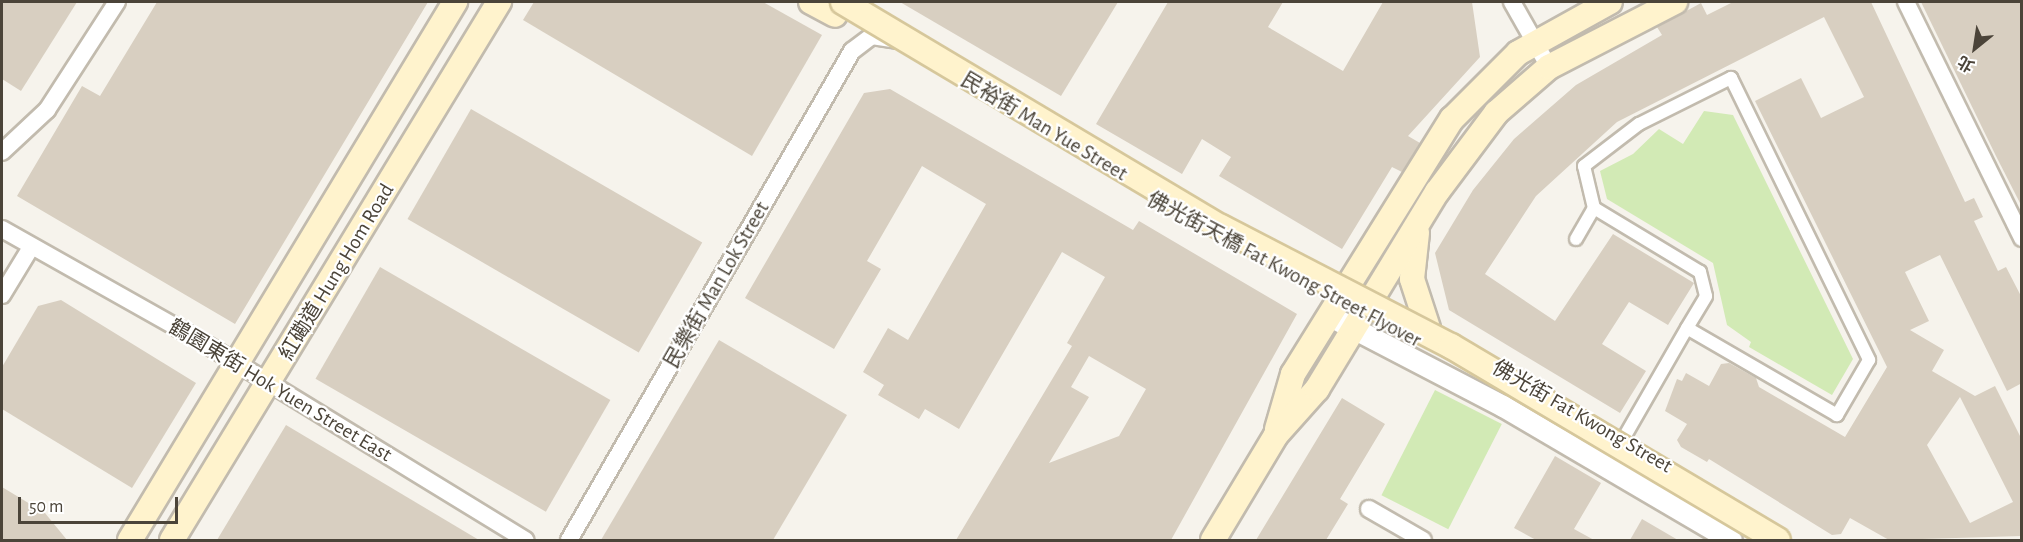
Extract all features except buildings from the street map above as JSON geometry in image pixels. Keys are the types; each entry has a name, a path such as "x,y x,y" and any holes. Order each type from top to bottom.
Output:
{"main road":[{"name":"紅磡道 Hung Hom Road","path":"130,540 240,365 455,2"},
{"name":"紅磡道 Hung Hom Road","path":"172,540 270,383 498,2"},
{"name":"佛光街天橋 Fat Kwong Street Flyover","path":"811,2 840,6 1221,227 1451,346 1779,540"},
{"path":"1276,435 1293,374 1452,119 1488,78 1534,42 1610,2"},
{"path":"1213,540 1276,435 1317,388 1420,219 1496,113 1549,67 1675,2"},
{"name":"佛光街天橋 Fat Kwong Street Flyover","path":"840,6 1215,238 1472,372 1756,540"},
{"path":"1420,219 1412,279 1428,328"}],"street":[{"path":"2,152 48,110 117,2"},
{"path":"1512,2 1549,67"},
{"path":"1906,2 2022,238"},
{"name":"民裕街 Man Yue Street","path":"872,36 896,39 1240,240 1343,291"},
{"name":"民樂街 Man Lok Street","path":"569,540 852,51 872,36"},
{"path":"1576,239 1594,208 1584,166 1639,124 1731,78 1869,360 1837,415 1688,328"},
{"path":"1594,208 1700,272 1706,296 1620,445"},
{"name":"鶴園東街 Hok Yuen Street East","path":"2,229 30,249 240,365 525,540"},
{"path":"2,295 30,249"},
{"path":"1343,291 1370,301"},
{"name":"佛光街 Fat Kwong Street","path":"1370,301 1428,328 1620,445 1790,540"},
{"name":"佛光街 Fat Kwong Street","path":"1329,315 1503,406 1731,540"},
{"path":"1369,509 1422,540"}],"green space":[{"path":"1704,111 1733,115 1853,359 1832,395 1749,347 1751,342 1727,325 1713,263 1607,199 1600,171 1633,154 1659,129 1683,144"},
{"path":"1435,390 1502,424 1448,529 1381,495"}]}
